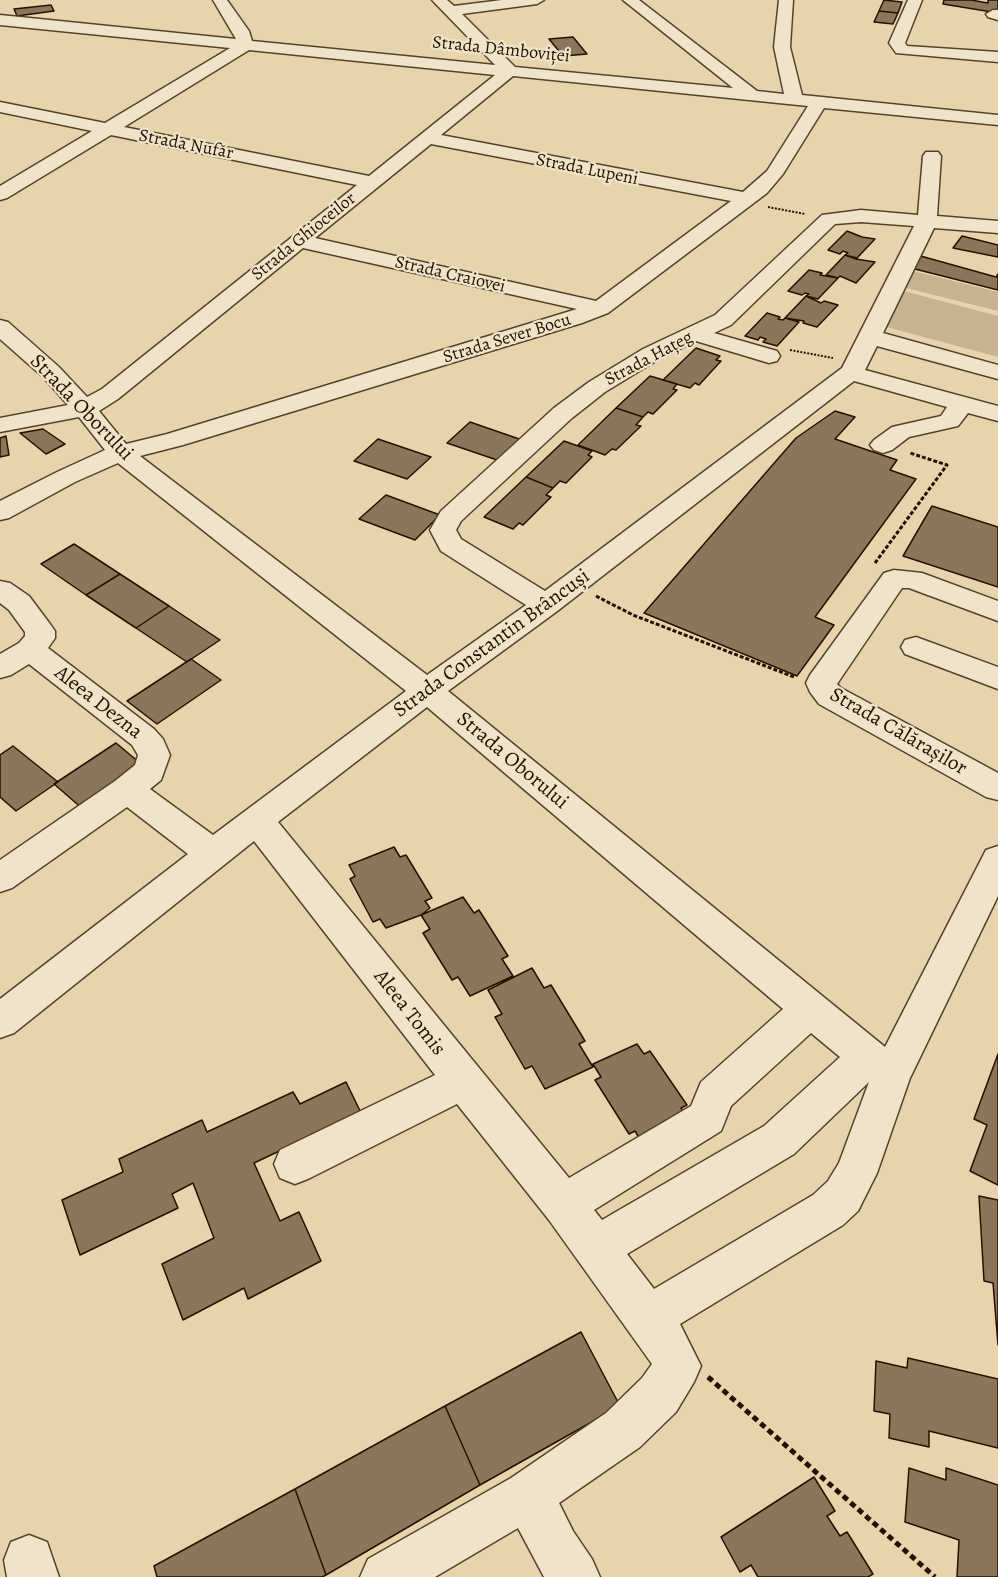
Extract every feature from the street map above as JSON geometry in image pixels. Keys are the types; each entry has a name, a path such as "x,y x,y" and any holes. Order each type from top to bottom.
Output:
{"street":[{"path":"0,194 246,45 241,31 220,0"},
{"path":"444,5 537,0"},
{"path":"630,0 752,95"},
{"path":"786,0 782,47 794,99"},
{"path":"915,0 897,43 902,50 998,57"},
{"path":"444,5 510,70"},
{"name":"Strada Dâmboviței","path":"1,17 246,45 998,120"},
{"name":"Strada Ghioceilor","path":"0,424 85,409 110,394 510,70"},
{"name":"Strada Sever Bocu","path":"0,512 66,477 120,453 174,440 563,322 600,308 746,201 774,174 819,102"},
{"name":"Strada Nufăr","path":"0,107 372,182"},
{"name":"Strada Lupeni","path":"427,138 746,201"},
{"path":"927,221 932,156"},
{"path":"829,219 861,216 927,221 996,233"},
{"name":"Strada Hațeg","path":"546,605 451,545 443,530 445,523 563,413 597,387 651,354 713,326 731,314 829,219"},
{"name":"Strada Constantin Brâncuși","path":"0,1021 257,820 427,691 574,584 854,368 927,221"},
{"name":"Strada Craiovei","path":"300,241 600,308"},
{"name":"Strada Oborului","path":"0,327 51,372 85,409 120,453 427,691 880,1067"},
{"path":"695,334 769,356"},
{"path":"870,336 998,372"},
{"path":"854,368 998,414"},
{"path":"883,445 901,432 949,421 963,404"},
{"path":"899,577 912,579 998,611"},
{"name":"Strada Călărașilor","path":"899,577 890,582 821,682 822,688 830,696 998,788"},
{"path":"0,590 19,603 40,632 40,638 30,650 0,668"},
{"path":"916,647 998,678"},
{"name":"Aleea Dezna","path":"0,878 127,790 149,771 154,755 152,747 144,737 30,650"},
{"path":"127,790 213,854"},
{"name":"Aleea Tomis","path":"257,820 463,1081 564,1204 662,1337 678,1366 659,1395 623,1430 528,1495 387,1577"},
{"path":"646,1318 828,1209 843,1196 856,1173 880,1067 998,860"},
{"path":"564,1204 707,1118 715,1095 810,1010"},
{"path":"596,1248 779,1140 880,1067"},
{"path":"295,1164 463,1081"},
{"path":"528,1495 555,1549 574,1577"}],"path":[{"path":"746,201 829,219"},
{"path":"769,356 797,351 854,368"},
{"path":"883,445 947,465 875,563 899,577"},
{"path":"574,584 644,620 786,675 821,682"},
{"path":"706,1376 935,1577"}],"shaded area":[{"path":"909,270 998,292 998,311 902,287"},
{"path":"900,290 998,316 998,357 883,326"}],"building":[{"path":"884,0 902,2 898,13 879,11"},
{"path":"944,0 971,0 988,3 988,0 998,0 998,13 943,4"},
{"path":"51,5 54,11 17,16 14,9"},
{"path":"879,11 898,13 893,24 874,22"},
{"path":"573,37 587,54 563,56 549,39"},
{"path":"847,231 875,239 857,258 845,255 848,253 843,251 840,254 828,250"},
{"path":"962,236 998,245 998,257 953,248"},
{"path":"845,255 875,262 856,283 840,276 838,278 826,275"},
{"path":"917,255 996,277 998,274 998,290 907,267"},
{"path":"809,270 822,273 820,275 838,278 818,299 806,296 809,294 802,295 788,291"},
{"path":"806,296 821,303 824,301 838,305 817,327 803,323 804,321 785,318"},
{"path":"767,313 780,317 778,319 785,318 799,322 777,346 763,342 766,339 760,337 758,340 745,336"},
{"path":"696,348 720,356 716,360 721,361 699,385 695,383 690,388 663,380"},
{"path":"650,376 677,384 673,389 677,390 653,414 648,412 643,417 616,408"},
{"path":"616,408 643,417 636,425 641,426 616,450 612,449 605,455 578,445"},
{"path":"835,411 855,417 835,439 897,460 890,470 916,479 815,617 834,625 797,676 644,613 796,438"},
{"path":"470,422 522,440 500,461 447,443"},
{"path":"43,429 65,444 46,454 20,433"},
{"path":"6,436 9,455 0,457 0,438"},
{"path":"378,439 431,457 407,479 354,461"},
{"path":"564,441 592,451 588,455 592,457 566,483 560,481 553,488 526,477"},
{"path":"526,477 553,488 546,495 551,497 523,525 519,523 513,529 484,517"},
{"path":"386,495 440,515 415,540 359,519"},
{"path":"932,506 998,527 998,587 903,556"},
{"path":"74,544 120,574 86,595 41,564"},
{"path":"120,574 169,606 136,628 86,595"},
{"path":"169,606 220,640 187,662 136,628"},
{"path":"191,659 221,680 157,724 127,701"},
{"path":"116,743 146,768 84,810 54,784"},
{"path":"13,746 58,782 16,811 0,797 0,755"},
{"path":"394,847 400,857 406,855 432,898 425,901 430,908 421,915 386,928 380,919 373,922 350,879 355,876 349,865"},
{"path":"463,897 474,913 479,910 508,956 502,959 513,976 470,996 458,977 452,980 423,933 430,929 421,915"},
{"path":"532,968 544,988 551,985 585,1041 579,1044 593,1067 545,1089 532,1066 525,1069 495,1017 502,1014 488,990"},
{"path":"637,1044 644,1054 650,1051 687,1105 681,1108 690,1122 644,1146 635,1131 629,1134 595,1080 601,1077 593,1064"},
{"path":"998,1054 998,1185 970,1171 987,1125 974,1119"},
{"path":"346,1082 365,1121 290,1146 254,1163 280,1221 299,1212 321,1261 248,1299 244,1288 183,1320 162,1264 214,1238 193,1183 172,1194 178,1208 80,1255 62,1200 123,1172 119,1159 202,1120 207,1132 293,1092 300,1104"},
{"path":"979,1196 998,1200 998,1345 993,1283 984,1281"},
{"path":"581,1332 620,1406 480,1485 445,1406"},
{"path":"908,1358 998,1379 998,1448 929,1431 929,1447 889,1438 890,1414 874,1411 876,1361 907,1368"},
{"path":"445,1406 480,1485 326,1575 295,1489"},
{"path":"909,1468 946,1480 946,1468 998,1485 998,1577 957,1577 959,1540 905,1522"},
{"path":"814,1477 835,1511 827,1516 840,1536 847,1532 873,1574 868,1577 758,1577 751,1565 740,1572 721,1537"},
{"path":"295,1489 326,1575 322,1577 157,1577 154,1566"}]}
